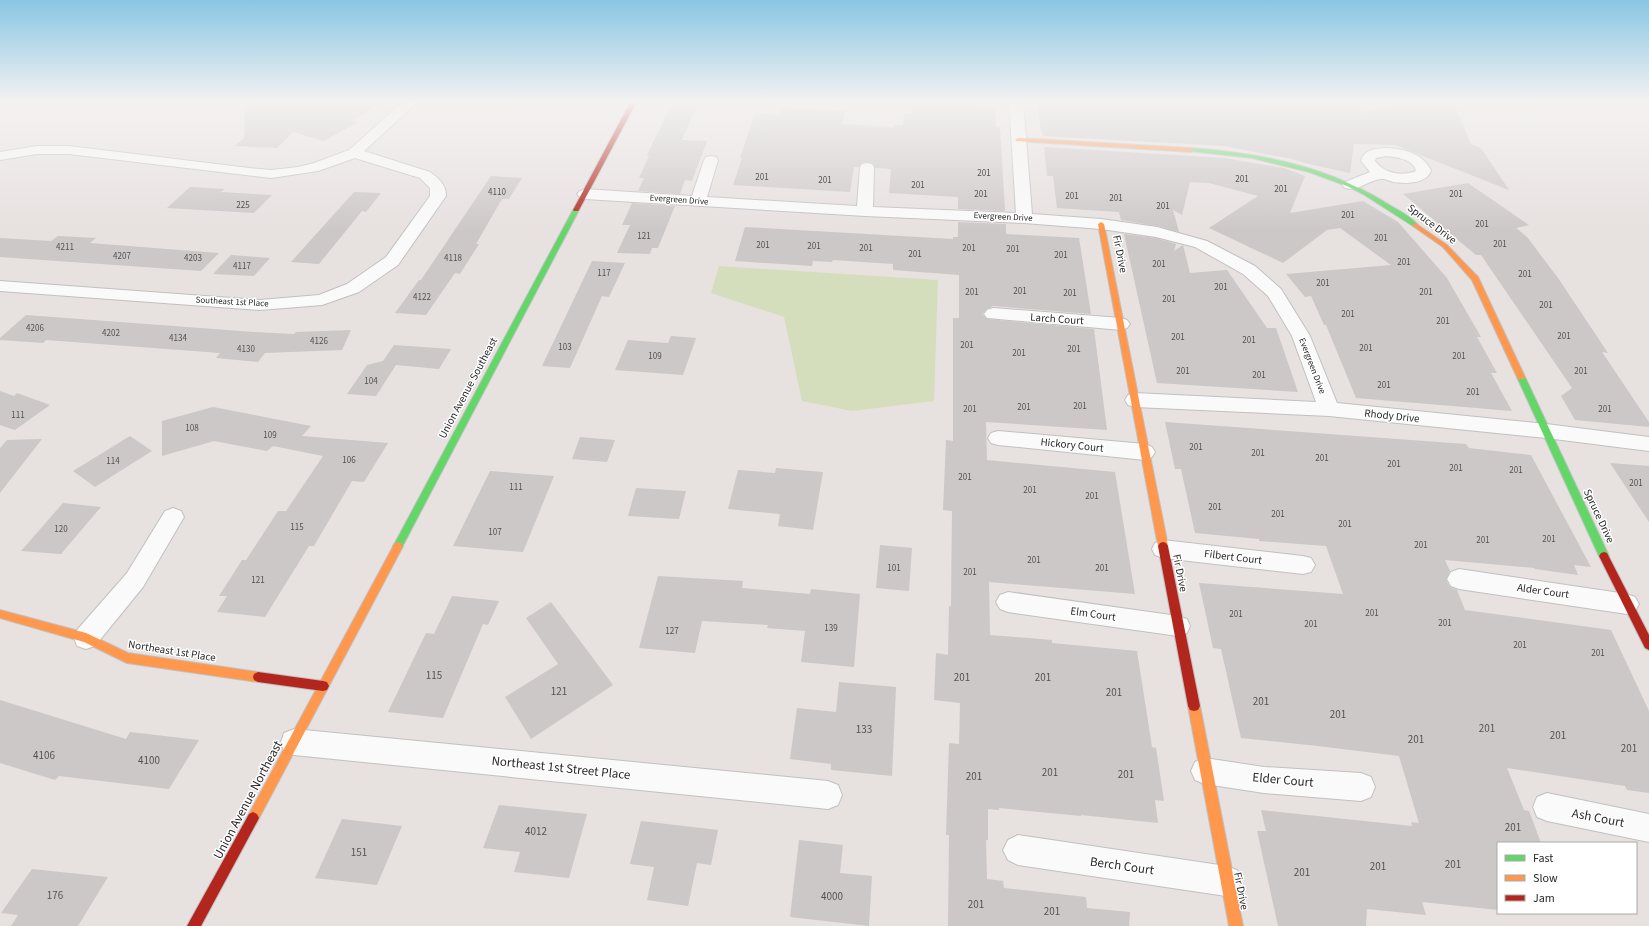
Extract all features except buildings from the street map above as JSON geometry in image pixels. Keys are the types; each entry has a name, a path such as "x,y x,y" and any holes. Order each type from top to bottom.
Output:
{"street":[{"path":"0,156 37,150 69,150 272,174 318,167 354,153 364,144"},
{"name":"Union Avenue Southeast","path":"323,686 611,144"},
{"path":"1018,144 1024,218"},
{"name":"Spruce Drive","path":"1090,144 1224,152 1287,163 1350,184 1398,213 1445,246 1475,279 1627,604 1649,645"},
{"name":"Southeast 1st Place","path":"0,286 260,305 322,300 347,291 371,277 392,261 438,196 438,188 425,174 354,153"},
{"path":"698,201 711,160"},
{"path":"865,211 867,167"},
{"path":"1350,184 1382,173"},
{"name":"Evergreen Drive","path":"585,194 865,211 1024,218 1102,224 1157,232 1201,244 1249,270 1275,293 1302,336 1329,410"},
{"name":"Fir Drive","path":"1102,224 1226,881 1236,926"},
{"name":"Larch Court","path":"993,314 1120,324"},
{"name":"Rhody Drive","path":"1135,400 1329,410 1546,431 1649,444"},
{"name":"Hickory Court","path":"998,438 1145,452"},
{"path":"86,638 135,580 172,517"},
{"name":"Filbert Court","path":"1163,548 1303,565"},
{"name":"Alder Court","path":"1459,579 1627,604"},
{"name":"Elm Court","path":"1008,602 1178,626"},
{"name":"Northeast 1st Place","path":"0,614 86,638 127,658 323,686"},
{"name":"Union Avenue Northeast","path":"194,926 323,686"},
{"name":"Northeast 1st Street Place","path":"294,742 828,795"},
{"name":"Elder Court","path":"1206,771 1264,780 1361,787"},
{"name":"Ash Court","path":"1547,807 1649,828"},
{"name":"Berch Court","path":"1018,850 1226,881"}],"green space":[{"path":"719,266 938,280 934,401 852,411 802,401 784,317 711,293"}],"traffic: fast":[{"path":"1191,150 1211,151 1272,160 1330,177 1366,193 1415,225"},
{"path":"398,546 576,210"},
{"path":"1521,377 1604,556"}],"traffic: slow":[{"path":"1091,144 1191,150"},
{"path":"1101,224 1163,546"},
{"path":"1415,225 1445,246 1475,279 1521,377"},
{"path":"253,818 398,546"},
{"path":"0,614 86,638 127,658 258,677"},
{"path":"1194,706 1236,926"}],"traffic: jam":[{"path":"576,210 611,144"},
{"path":"1163,546 1194,706"},
{"path":"1604,556 1649,645"},
{"path":"258,677 323,686"},
{"path":"194,926 253,818"}]}
